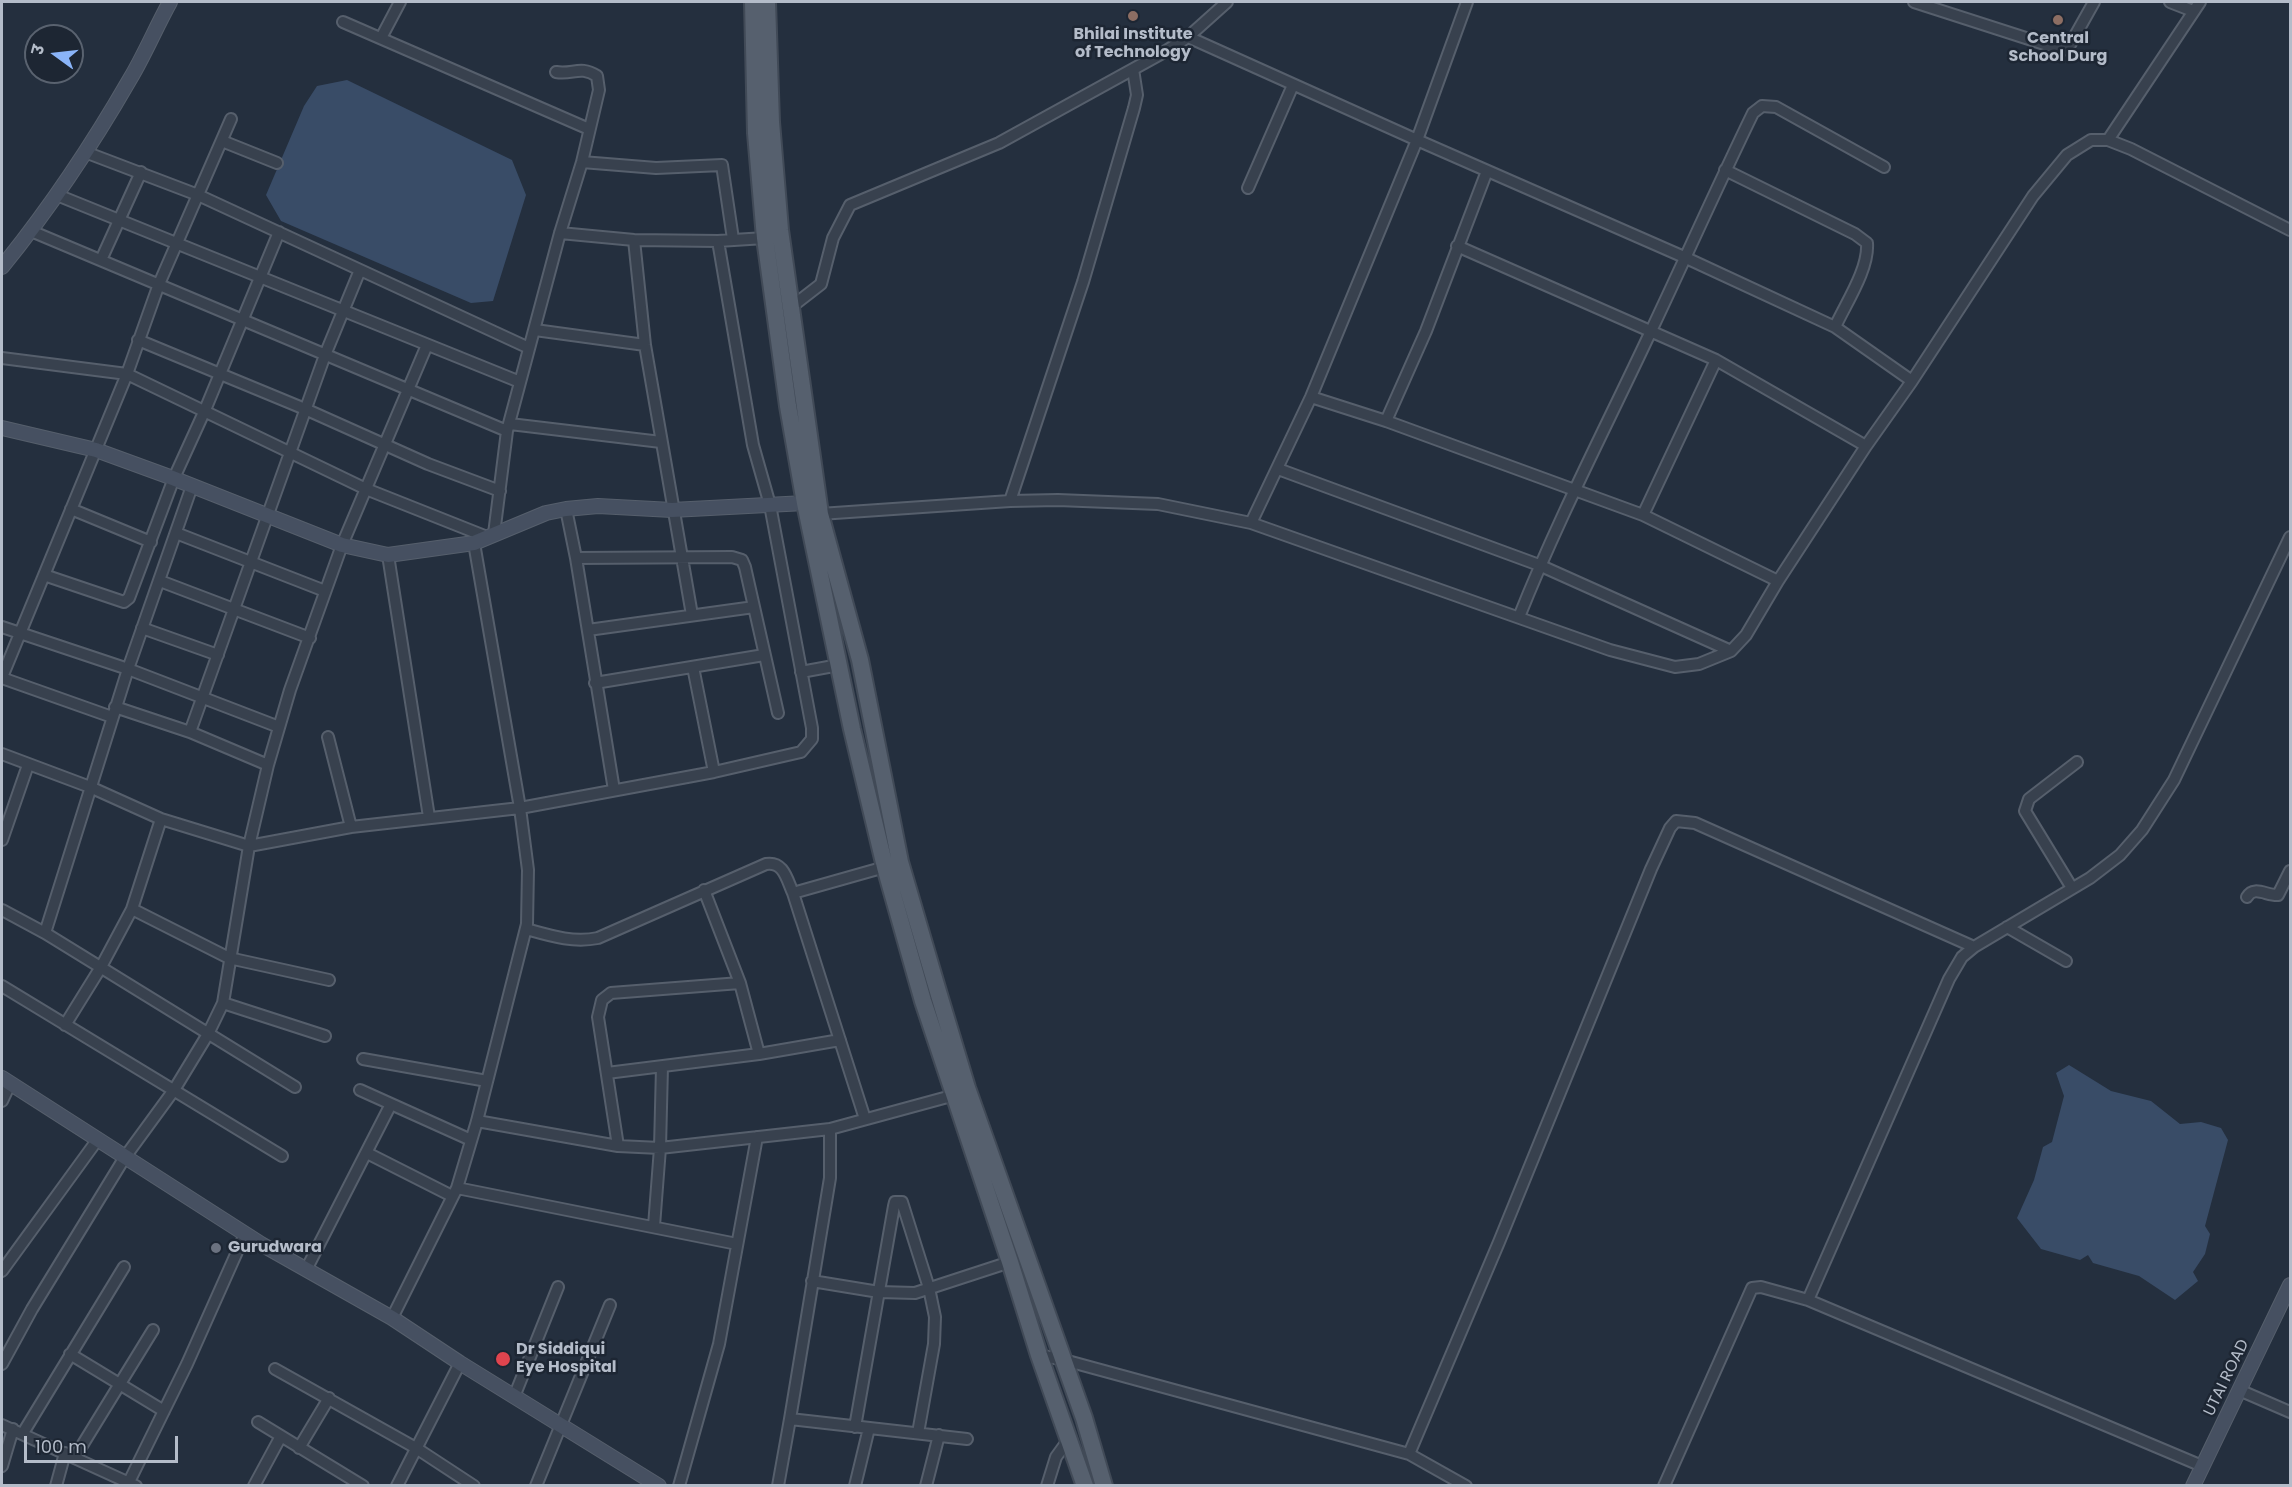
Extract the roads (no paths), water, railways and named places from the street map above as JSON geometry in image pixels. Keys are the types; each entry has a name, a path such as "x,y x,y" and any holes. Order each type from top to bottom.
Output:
{"main road":[{"path":"753,2 756,133 765,238 788,406 831,667 923,1001 1039,1355 1085,1485"},
{"path":"767,2 771,122 780,230 820,514 860,660 903,873 967,1088 1064,1360 1104,1485"}],"street":[{"path":"2,267 32,231 85,152 131,77 170,2"},
{"path":"381,38 400,2"},
{"path":"790,308 821,284 833,238 850,206 999,143 1188,37 1227,2"},
{"path":"1251,523 1311,397 1417,141 1467,2"},
{"path":"1914,2 2063,50 2071,43 2094,2"},
{"path":"2170,2 2193,11"},
{"path":"2108,141 2200,2"},
{"path":"343,22 589,129"},
{"path":"1188,37 1417,141 1684,257 1835,327 1912,381"},
{"path":"392,1318 455,1192 477,1121 526,927 528,870 485,538 500,491 509,428 520,382 560,233 582,162 599,90 597,76 590,72 580,69 556,72"},
{"path":"1010,501 1083,282 1134,108 1137,95 1133,69"},
{"path":"1248,188 1293,84"},
{"path":"1519,617 1539,565 1574,489 1753,113 1762,106 1769,105 1884,167"},
{"path":"231,119 159,285 127,374 2,677 114,712 190,732 268,765"},
{"path":"2,428 96,450 174,478 342,545 388,555 485,538 546,513 598,506 672,510 805,503 820,514 1010,501 1058,500 1158,504 1251,523 1610,650 1648,662 1675,667 1699,664 1731,651 1746,635 1778,581 1866,446 1912,381 2033,196 2067,155 2091,140 2108,141 2131,149 2290,230"},
{"path":"222,141 277,163"},
{"path":"85,152 198,195 529,348"},
{"path":"582,162 656,168 722,165 733,239"},
{"path":"1725,170 1856,234 1867,243 1868,254 1863,268 1835,327"},
{"path":"1386,421 1426,332 1487,171"},
{"path":"101,260 141,172"},
{"path":"57,195 520,382"},
{"path":"32,231 408,390 509,428 661,442"},
{"path":"44,575 124,602 127,601 174,478 205,410 279,232"},
{"path":"560,233 634,240 718,241 765,238"},
{"path":"634,240 645,345 692,615"},
{"path":"2,754 90,788 161,819 249,846 351,827 520,808 714,772 801,752 812,739 806,671 770,505 753,445 718,241"},
{"path":"1457,246 1716,360 1866,446"},
{"path":"190,732 305,409 360,270"},
{"path":"535,330 645,345"},
{"path":"138,340 305,409 428,464 500,491"},
{"path":"2,1364 32,1309 125,1157 174,1090 208,1034 223,1003 249,846 268,765 290,690 342,545 428,345"},
{"path":"2,358 127,374 366,489 485,538"},
{"path":"1642,515 1716,360"},
{"path":"1311,397 1386,421 1642,515 1778,581"},
{"path":"1278,469 1539,565 1731,651"},
{"path":"45,933 128,669 192,486"},
{"path":"71,509 151,542"},
{"path":"566,510 614,790"},
{"path":"176,532 326,591"},
{"path":"1808,1300 1949,979 1962,957 1974,947 2072,888 2120,855 2142,830 2174,780 2286,559 2290,537"},
{"path":"388,555 429,817"},
{"path":"576,558 732,557 742,560 778,713"},
{"path":"160,581 310,638"},
{"path":"588,630 754,607"},
{"path":"2,627 128,669 279,727"},
{"path":"142,628 218,655"},
{"path":"595,683 765,654"},
{"path":"693,667 714,772"},
{"path":"806,671 831,667"},
{"path":"328,737 351,827"},
{"path":"2072,888 2025,811 2025,807 2029,799 2077,762"},
{"path":"2,840 28,765"},
{"path":"65,1025 101,967 132,909 161,819"},
{"path":"1409,1454 1499,1242 1651,869 1670,828 1677,821 1695,823 1974,947"},
{"path":"526,927 565,940 582,941 598,938 704,890 772,863 783,870 793,894 865,1119"},
{"path":"793,894 885,867"},
{"path":"2247,897 2252,892 2258,891 2270,895 2278,894 2290,871"},
{"path":"704,890 740,983 759,1054"},
{"path":"132,909 229,958 329,980"},
{"path":"2,910 45,933 295,1087"},
{"path":"2007,927 2066,960"},
{"path":"618,1146 598,1017 599,1006 606,996 611,993 740,983"},
{"path":"2,986 282,1156"},
{"path":"223,1003 325,1036"},
{"path":"607,1073 759,1054 840,1040"},
{"path":"363,1059 487,1082"},
{"path":"654,1226 660,1148 662,1067"},
{"path":"2,1101 6,1081 261,1244 392,1318 514,1397 659,1485"},
{"path":"360,1090 471,1140"},
{"path":"477,1121 618,1146 660,1148 830,1128 955,1095"},
{"path":"307,1268 390,1104"},
{"path":"778,1485 830,1178 830,1128"},
{"path":"679,1485 719,1344 757,1137"},
{"path":"2,1271 98,1139"},
{"path":"367,1153 455,1192 654,1226 737,1244"},
{"path":"855,1427 894,1206 898,1201 904,1204 929,1288 935,1317 933,1344 918,1433"},
{"path":"2,1425 131,1485 245,1234"},
{"path":"812,1281 879,1292 915,1293 1010,1262"},
{"path":"2,1466 18,1431 124,1267"},
{"name":"UTAI ROAD","path":"2193,1485 2290,1286"},
{"path":"514,1397 558,1287"},
{"path":"1664,1485 1752,1288 1761,1287 1808,1300 2202,1466"},
{"path":"536,1485 610,1305"},
{"path":"56,1485 70,1455 153,1330"},
{"path":"69,1354 164,1411"},
{"path":"1039,1355 1409,1454 1466,1485"},
{"path":"397,1485 460,1363"},
{"path":"275,1370 416,1448 474,1485"},
{"path":"2240,1390 2290,1412"},
{"path":"299,1448 328,1398"},
{"path":"790,1419 967,1439"},
{"path":"258,1422 363,1485"},
{"path":"855,1485 869,1428"},
{"path":"926,1485 939,1435"},
{"path":"255,1485 280,1437"},
{"path":"1047,1485 1056,1457 1069,1438"}],"water":[{"path":"347,80 512,160 526,195 493,301 471,303 281,221 266,195 304,106 317,86"},
{"path":"2069,1065 2111,1091 2151,1101 2180,1124 2201,1122 2221,1128 2228,1140 2205,1226 2210,1234 2205,1254 2193,1272 2198,1281 2175,1300 2139,1276 2093,1263 2088,1255 2080,1260 2041,1249 2017,1218 2034,1180 2043,1147 2052,1142 2064,1096 2056,1073"}],"place":[{"name":"Bhilai Institute of Technology","path":"1133,16"},
{"name":"Central School Durg","path":"2058,20"},
{"name":"Gurudwara","path":"216,1248"},
{"name":"Dr Siddiqui Eye Hospital","path":"503,1359"}]}
